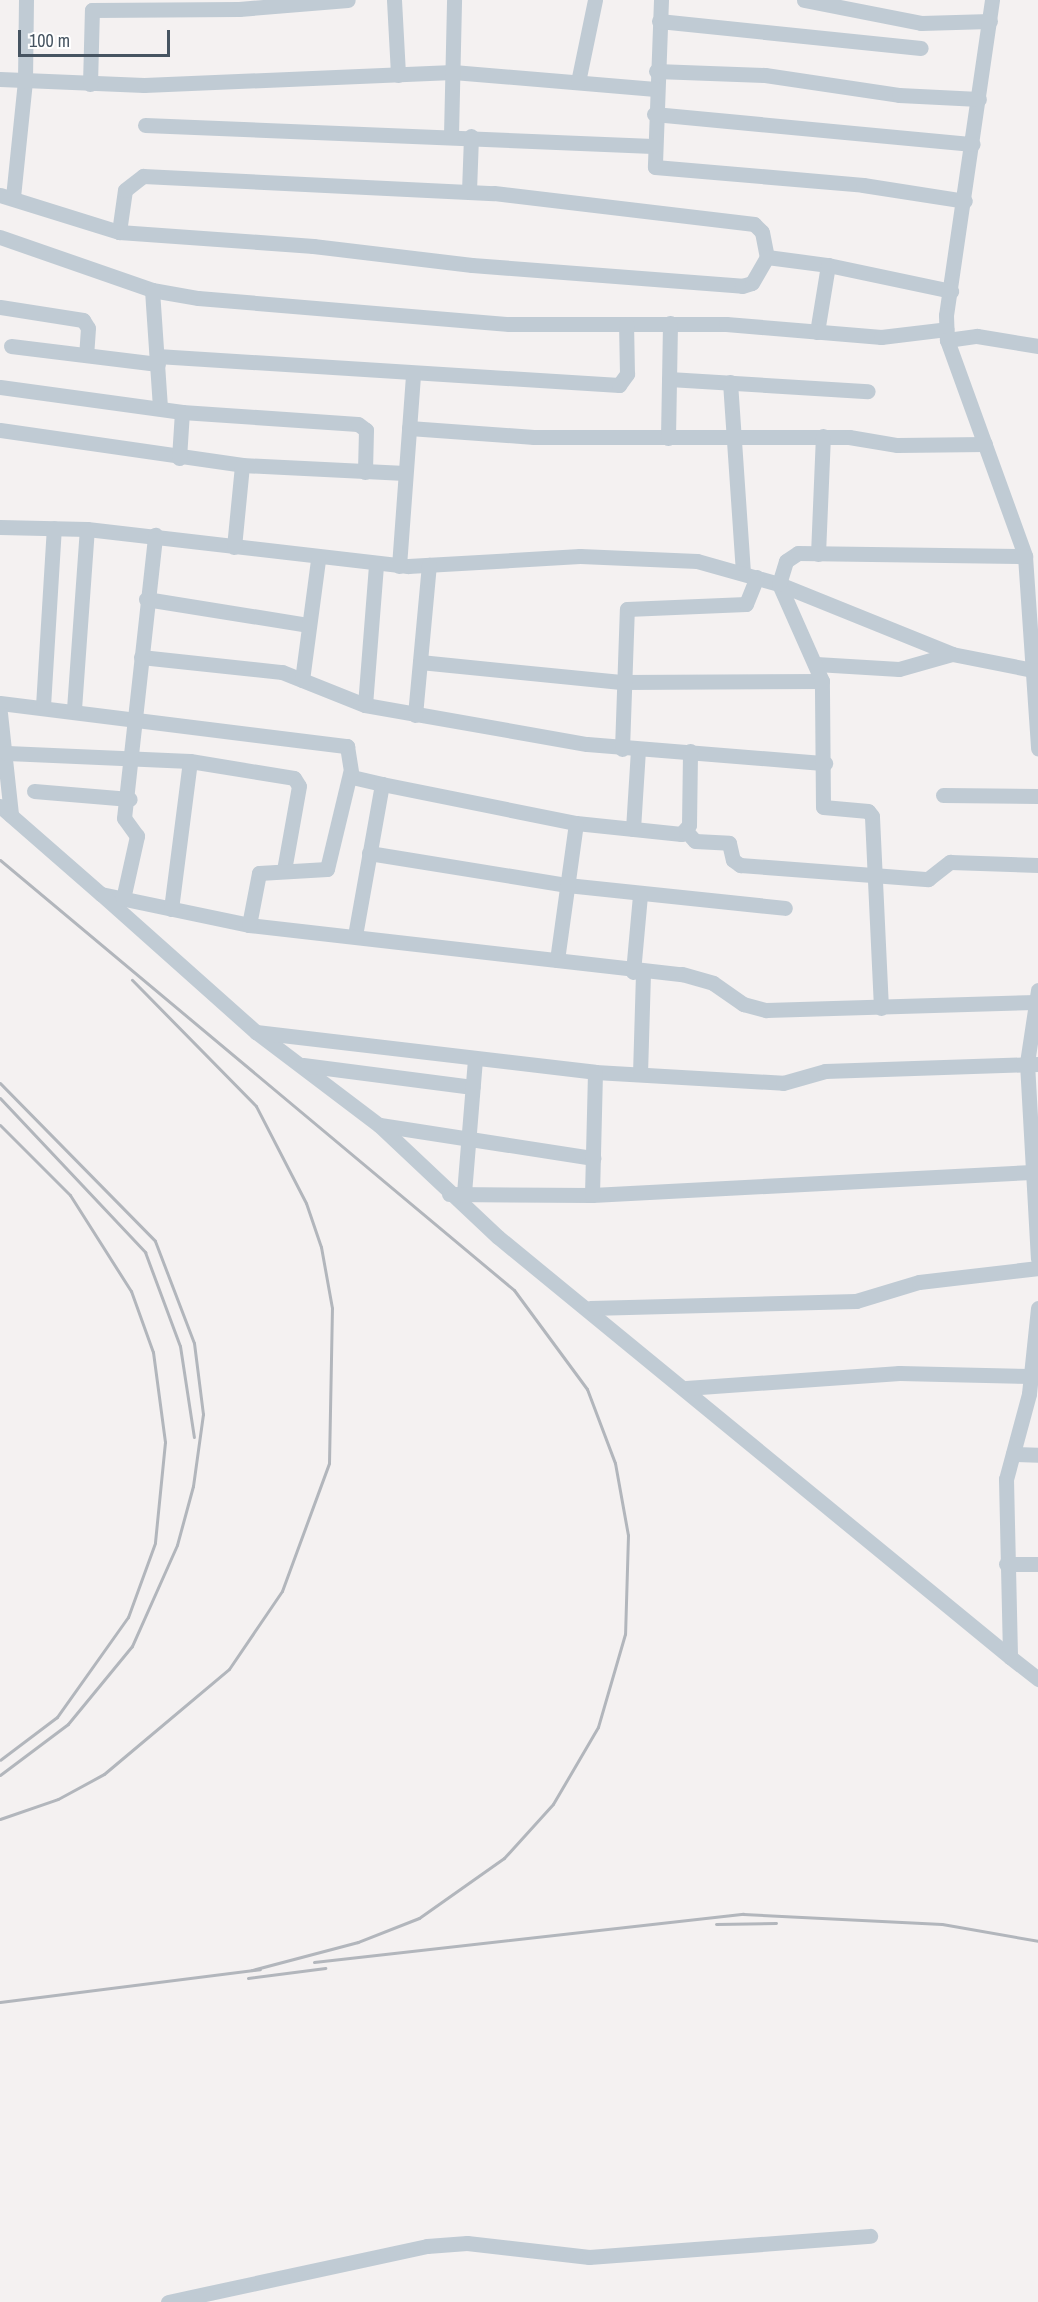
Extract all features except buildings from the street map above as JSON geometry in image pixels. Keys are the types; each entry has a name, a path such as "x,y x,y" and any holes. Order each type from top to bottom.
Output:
{"street":[{"path":"26,0 25,81 7,196 119,232 742,286 752,283 767,257 762,232 754,224 469,191 143,176 125,190 119,232"},
{"path":"90,84 92,5 239,9 348,0"},
{"path":"394,0 398,75"},
{"path":"451,135 454,0"},
{"path":"578,82 595,0"},
{"path":"661,0 652,160 662,170 863,185 965,201"},
{"path":"804,0 921,23 990,21"},
{"path":"992,0 947,334 1025,555 1035,671 1038,749"},
{"path":"659,21 921,48"},
{"path":"656,70 765,75 899,95 980,99"},
{"path":"0,80 90,84 453,72 655,89"},
{"path":"654,114 973,144"},
{"path":"145,125 451,135 653,146"},
{"path":"469,191 471,136"},
{"path":"0,237 152,290 509,324 670,323 881,337 947,334 977,336 1038,346"},
{"path":"767,257 828,265 951,291"},
{"path":"817,332 828,265"},
{"path":"152,290 160,408"},
{"path":"0,307 83,320 88,328 86,355"},
{"path":"668,438 670,323"},
{"path":"11,346 157,360 619,385 627,374 626,324"},
{"path":"399,566 413,375"},
{"path":"669,379 868,391"},
{"path":"633,830 630,749 621,682 627,609 746,604 750,574 733,438 730,382"},
{"path":"0,387 182,412 358,424 366,430 364,472"},
{"path":"178,458 182,412"},
{"path":"409,428 668,438 823,436 897,445 985,444"},
{"path":"0,430 178,458 242,465 405,473"},
{"path":"818,554 823,436"},
{"path":"234,548 242,465"},
{"path":"0,527 87,529 155,535 318,560 399,566 580,555 697,561 779,584 952,654 1035,671"},
{"path":"43,706 54,528"},
{"path":"74,709 87,529"},
{"path":"123,899 137,836 124,821 130,798 146,599 155,535"},
{"path":"880,1008 876,876 871,813 826,810 822,681 779,584 789,556 818,554 1025,555"},
{"path":"302,680 318,560"},
{"path":"365,705 376,564"},
{"path":"415,715 429,565"},
{"path":"146,599 309,625"},
{"path":"816,664 899,669 952,654"},
{"path":"141,657 258,667 302,680 365,705 630,749 690,751 825,762"},
{"path":"420,662 621,682 822,681"},
{"path":"0,703 74,709 135,719 339,743 351,750 350,773 327,869 259,873 249,925"},
{"path":"0,713 7,753 6,811 256,1032 303,1065 379,1125 590,1308 1038,1679"},
{"path":"690,751 686,831 695,841 729,843 733,861 740,865 876,876 934,878 950,862 1038,865"},
{"path":"7,753 190,761 298,781 284,870"},
{"path":"171,909 190,761"},
{"path":"350,773 382,784 576,823 633,830 686,831"},
{"path":"355,934 382,784"},
{"path":"34,791 130,798"},
{"path":"943,795 1038,796"},
{"path":"557,960 576,823"},
{"path":"369,853 640,895 785,908"},
{"path":"101,894 249,925 355,934 638,972 700,977 753,1009 880,1008 1037,996 1033,1064 1032,1172 1038,1259"},
{"path":"640,895 638,972 640,1074"},
{"path":"256,1032 595,1072 783,1083 825,1071 1033,1064"},
{"path":"457,1193 468,1143 475,1058"},
{"path":"303,1065 472,1087"},
{"path":"592,1195 595,1072"},
{"path":"379,1125 468,1143 593,1158"},
{"path":"457,1193 592,1195 1032,1172"},
{"path":"590,1308 856,1301 919,1282 1038,1268"},
{"path":"1010,1657 1006,1564 1006,1479 1033,1394 1032,1376 1038,1308"},
{"path":"686,1388 899,1373 1032,1376"},
{"path":"1013,1454 1038,1455"},
{"path":"1006,1564 1038,1564"},
{"path":"168,2302 427,2246 467,2243 589,2257 870,2236"}],"railway":[{"path":"0,860 514,1290 587,1389 615,1463 628,1535 625,1634 598,1727 553,1804 504,1858 419,1918 358,1942 252,1970"},
{"path":"0,1819 58,1799 104,1774 229,1669 282,1591 329,1463 332,1308 321,1247 306,1203 256,1106 132,980"},
{"path":"0,1083 155,1241 194,1343 203,1414 193,1486 177,1545 132,1646 68,1724 0,1775"},
{"path":"0,1098 145,1252 180,1346 194,1437"},
{"path":"0,1125 70,1195 131,1291 153,1352 165,1442 155,1543 128,1617 57,1717 0,1760"},
{"path":"314,1962 743,1914 942,1924 1038,1941"},
{"path":"716,1924 776,1923"},
{"path":"248,1978 325,1968"},
{"path":"0,2002 260,1969"}]}
